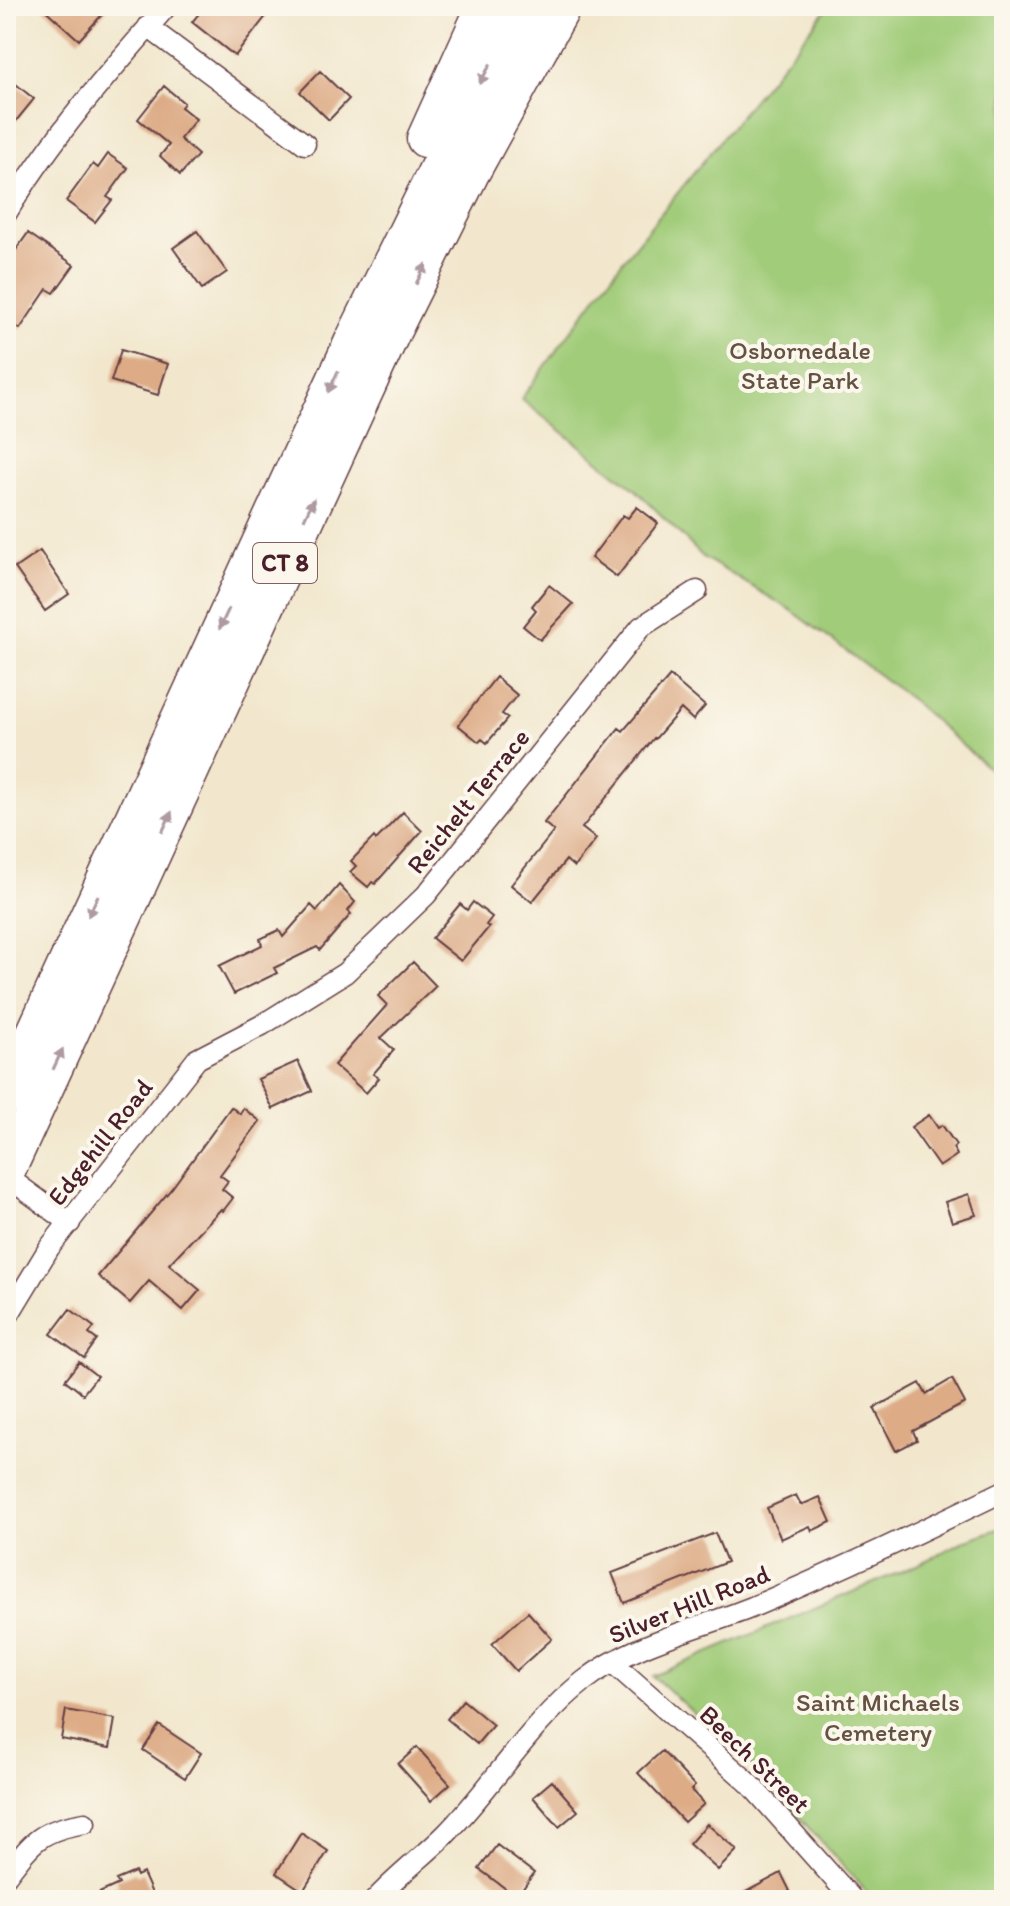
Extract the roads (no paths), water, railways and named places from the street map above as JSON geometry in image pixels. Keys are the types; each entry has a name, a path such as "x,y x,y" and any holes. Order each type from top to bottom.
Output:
{"highway":[{"path":"353,341 402,190 485,6"},
{"name":"CT 8","path":"6,1095 353,341 470,102 524,6"},
{"name":"CT 8","path":"6,1175 387,344 471,173 563,6"}],"street":[{"path":"9,203 109,71 167,6"},
{"path":"148,27 305,144"},
{"name":"Reichelt Terrace","path":"262,1025 345,973 426,895 641,627 697,591"},
{"name":"Edgehill Road","path":"6,1319 49,1248 197,1059 262,1025"},
{"path":"6,1175 70,1223"},
{"name":"Silver Hill Road","path":"375,1900 445,1834 565,1697 586,1679 684,1630 792,1590 1004,1491"},
{"name":"Beech Street","path":"613,1663 749,1783 853,1900"},
{"path":"6,1876 32,1843 57,1827 85,1823"}],"park label":[{"name":"Osbornedale State Park","path":"800,365"},
{"name":"Saint Michaels Cemetery","path":"878,1717"}]}
